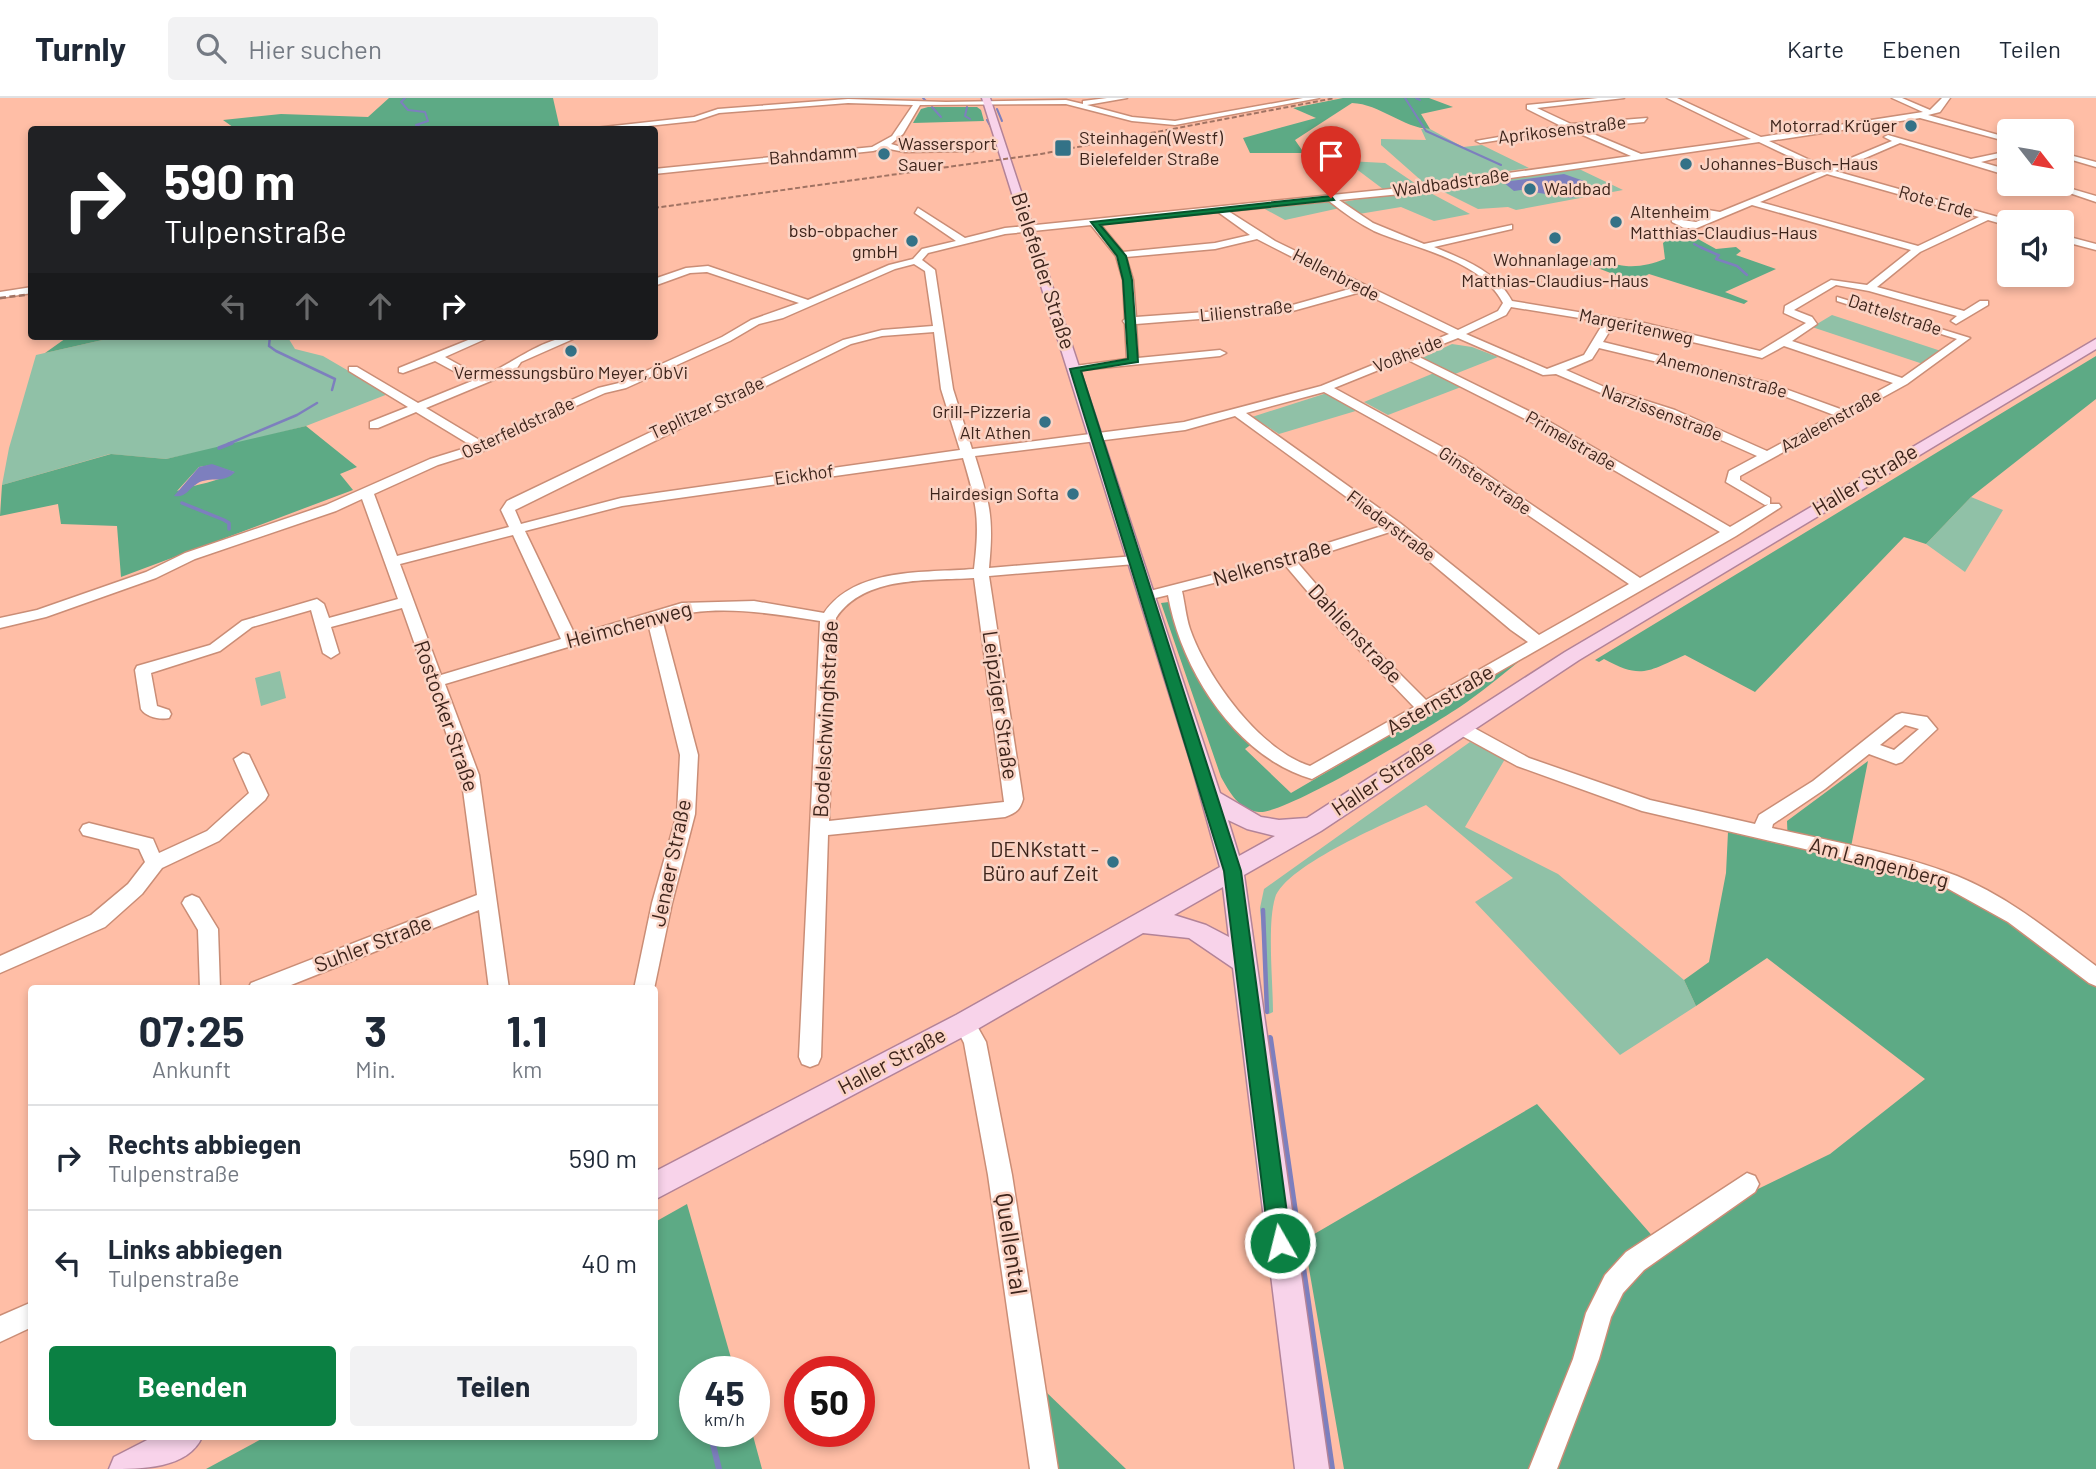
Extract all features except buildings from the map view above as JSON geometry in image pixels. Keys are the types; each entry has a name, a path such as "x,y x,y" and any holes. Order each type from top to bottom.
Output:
{"main road":[{"name":"Bielefelder Straße","path":"987,101 1075,369 1232,871 1312,1469"},
{"name":"Haller Straße","path":"658,1185 965,1023 1313,825 1459,727 1583,649 2096,343"},
{"path":"1211,797 1231,813 1260,826 1296,828 1313,825"},
{"path":"1142,924 1166,922 1196,929 1218,940 1243,962"},
{"path":"126,1469 180,1440"}],"street":[{"path":"622,126 695,119 718,111 877,100 918,103 987,101 1082,104 1124,98"},
{"path":"1082,104 1132,120 1175,122 1315,98"},
{"path":"1620,98 1530,107 1542,116 1637,156"},
{"name":"Rote Erde","path":"1671,98 1827,171 1997,220"},
{"path":"1896,98 1932,113 1941,107 1946,98"},
{"path":"884,145 902,134 918,103"},
{"name":"Waldbadstraße","path":"1030,229 1331,198 1760,140 1932,113"},
{"path":"1922,116 1997,138"},
{"name":"Aprikosenstraße","path":"1480,141 1571,127 1644,120"},
{"path":"1858,126 1898,141 1997,170"},
{"path":"1720,215 1898,141"},
{"name":"Bahndamm","path":"658,172 863,150 884,145 905,150 970,149"},
{"path":"1970,162 1997,156"},
{"path":"2074,159 2096,165"},
{"path":"2074,188 2087,187"},
{"path":"2074,191 2096,199"},
{"path":"1331,198 1362,220 1490,279 1506,293 1508,303"},
{"path":"1751,202 1919,249"},
{"name":"Hellenbrede","path":"1220,209 1258,236 1456,335 1547,373 1557,370"},
{"path":"918,211 961,240"},
{"path":"1869,288 1919,249 1987,217"},
{"path":"1094,223 1121,256 1128,280 1128,321 1133,362"},
{"path":"1422,247 1509,227"},
{"name":"Osterfeldstraße","path":"0,623 41,614 151,575 190,556 271,531 367,493 382,483 434,462 482,447 492,439 602,390 622,386 726,339 755,322 808,303 892,267 916,261 925,251 961,240 1030,229"},
{"path":"1121,256 1215,246 1258,236"},
{"path":"2074,241 2096,247"},
{"name":"Leipziger Straße","path":"819,829 1005,810 1012,806 1014,799 981,573 986,528 984,505 947,389 930,270 916,261"},
{"path":"658,282 689,270 708,268 808,303"},
{"name":"Dattelstraße","path":"1784,342 1812,321 1788,311 1835,282 1857,288"},
{"path":"1857,288 1869,288 1965,315"},
{"name":"Dattelstraße","path":"1857,288 1841,299 1965,338"},
{"name":"Lilienstraße","path":"1128,321 1289,309 1362,289"},
{"path":"0,295 28,291"},
{"name":"Margeritenweg","path":"1508,303 1611,320 1762,355 1784,342"},
{"name":"Voßheide","path":"1096,438 1185,426 1325,388 1456,335 1502,313 1508,303"},
{"path":"1941,331 1984,303"},
{"path":"1557,370 1588,357 1611,320"},
{"name":"Teplitzer Straße","path":"516,530 508,510 512,503 667,426 847,342 882,333 937,329"},
{"name":"Azaleenstraße","path":"1770,504 1739,487 1731,478 1903,382 1965,338"},
{"path":"404,370 477,340"},
{"path":"374,425 539,358 541,351 566,340"},
{"path":"1784,342 1903,382"},
{"name":"Anemonenstraße","path":"1598,344 1762,384 1844,414"},
{"path":"1075,369 1220,353"},
{"name":"Primelstraße","path":"1408,356 1539,421 1731,533"},
{"path":"436,357 480,381"},
{"path":"353,369 482,447"},
{"name":"Narzissenstraße","path":"1557,370 1605,391 1671,413 1767,456"},
{"name":"Ginsterstraße","path":"1325,388 1440,450 1502,489 1601,562 1639,584"},
{"name":"Fliederstraße","path":"1238,413 1395,526 1516,627 1540,643"},
{"name":"Eickhof","path":"392,562 621,502 968,453 1096,438"},
{"name":"Rostocker Straße","path":"367,493 470,775 498,985"},
{"name":"Asternstraße","path":"1175,591 1184,632 1205,676 1259,740 1294,769 1312,773 1320,771 1424,708 1731,533 1770,504"},
{"name":"Nelkenstraße","path":"1147,596 1288,560 1395,526"},
{"path":"516,530 570,640"},
{"name":"Bodelschwinghstraße","path":"810,1057 828,618 848,595 866,585 1135,560"},
{"name":"Dahlienstraße","path":"1288,560 1346,628 1424,708"},
{"path":"323,625 405,602"},
{"path":"163,714 149,709 143,670 215,648 247,624 317,604 331,653"},
{"name":"Heimchenweg","path":"435,682 654,615 715,605 754,606 828,618"},
{"name":"Jenaer Straße","path":"645,985 662,904 686,814 689,755 654,615"},
{"name":"Am Langenberg","path":"1459,727 1523,762 1681,815 1886,861 1952,882 2015,916 2096,977"},
{"path":"1761,833 1765,820 1819,785 1869,747"},
{"path":"0,965 98,920 135,889 155,863 213,836 259,795 243,759"},
{"path":"89,830 146,844 155,863"},
{"name":"Suhler Straße","path":"268,985 487,899"},
{"path":"192,903 208,929 210,985"},
{"name":"Quellental","path":"965,1023 975,1042 1000,1175 1044,1469"},
{"path":"1543,1469 1586,1359 1599,1312 1614,1284 1635,1261 1747,1184"},
{"path":"0,1329 28,1316"}],"green space":[{"path":"389,98 553,98 559,126 231,126 223,120 281,114 368,117"},
{"path":"1343,98 1429,98 1453,107 1421,114 1430,129 1410,125 1372,107 1352,103 1295,140 1304,153 1250,153 1243,138 1316,118 1293,108"},
{"path":"977,107 981,110 984,121 913,123 921,109"},
{"path":"1421,129 1430,129 1463,147 1482,145 1529,168 1424,183 1381,145 1381,139 1426,140"},
{"path":"1310,159 1385,163 1416,184 1383,189 1355,168 1322,171"},
{"name":"Waldbad","path":"1577,168 1623,190 1516,210 1508,207 1478,209 1436,188"},
{"path":"1423,189 1470,214 1434,221 1401,207 1359,214 1342,202"},
{"path":"1322,200 1340,208 1285,220 1263,208"},
{"path":"1680,229 1716,249 1736,247 1741,251 1736,255 1776,269 1725,292 1748,301 1744,304 1649,274 1634,282 1582,262 1597,260 1631,266 1660,261 1665,259 1663,243"},
{"path":"1832,315 1941,351 1923,364 1812,327"},
{"path":"63,340 102,340 45,353"},
{"path":"102,340 289,340 295,349 323,356 388,394 306,426 236,444 166,459 110,454 2,485 9,448 36,355"},
{"path":"1452,344 1472,347 1498,357 1455,374 1422,358"},
{"path":"2096,356 2096,399 1971,497 1926,544 1904,537 1755,692 1685,655 1645,671 1627,669 1604,659 1599,662 1595,660"},
{"path":"1434,373 1461,387 1388,415 1364,402"},
{"path":"1327,393 1359,410 1279,434 1252,417"},
{"path":"306,426 357,467 340,474 353,490 121,577 117,526 61,524 58,504 0,516 2,485 111,454 166,459","holes":["212,465 234,472 214,481 177,491 199,467"]},
{"path":"1971,497 2003,510 1965,572 1926,544"},
{"path":"1169,602 1196,677 1253,743 1245,749 1291,793 1527,655 1467,702 1396,746 1299,799 1274,809 1252,811 1232,795 1221,777 1161,603"},
{"path":"280,671 286,698 261,706 255,678"},
{"path":"1470,742 1505,759 1465,827 1558,874 1684,980 1696,1006 1620,1055 1475,902 1513,878 1426,805 1366,832 1318,858 1283,885 1275,898 1273,909 1273,1012 1269,1014 1260,908 1264,889"},
{"path":"1868,761 1849,857 1920,877 1980,904 2036,939 2096,982 2096,1469 1344,1469 1304,1240 1537,1104 1655,1239 1830,1154 1925,1079 1767,958 1696,1006 1684,980 1709,962 1726,873 1728,832 1788,846 1787,821"},
{"path":"687,1204 730,1356 679,1356 679,1447 756,1447 762,1469 206,1469 259,1440 658,1440 658,1220"},
{"path":"1044,1390 1126,1469 1054,1469"}],"water":[{"path":"1564,174 1584,181 1590,191 1571,198 1533,192 1535,188 1514,191 1503,182"},
{"path":"212,464 235,472 226,478 203,481 184,494 174,496 199,467"}],"waterway":[{"path":"405,98 401,102 408,110 425,112 428,121 416,125 419,126"},
{"path":"923,98 926,101"},
{"path":"1405,98 1426,131 1501,165"},
{"path":"1416,98 1420,100"},
{"path":"932,107 941,117"},
{"path":"967,107 965,116 970,119"},
{"path":"997,109 1002,121"},
{"path":"987,120 993,131"},
{"path":"1694,244 1700,247"},
{"path":"1700,247 1718,255"},
{"path":"1700,247 1704,249"},
{"path":"1719,255 1716,259 1737,266 1747,275"},
{"path":"270,340 269,346 276,351 335,379 332,390"},
{"path":"228,444 297,415 317,403"},
{"path":"219,448 232,443"},
{"path":"182,503 224,520 229,523 229,529"},
{"path":"1263,910 1267,1012"},
{"path":"1270,1038 1332,1469"},
{"path":"714,1447 719,1469"}],"railway":[{"path":"658,207 1041,154 1335,98"},
{"path":"0,298 28,294"}],"place":[{"name":"Motorrad Krüger","path":"1911,126"},
{"name":"Steinhagen(Westf) Bielefelder Straße","path":"1063,148"},
{"name":"Wassersport Sauer","path":"884,154"},
{"name":"Johannes-Busch-Haus","path":"1686,164"},
{"name":"Waldbad","path":"1530,189"},
{"name":"Altenheim Matthias-Claudius-Haus","path":"1616,222"},
{"name":"Wohnanlage am Matthias-Claudius-Haus","path":"1555,238"},
{"name":"bsb-obpacher gmbH","path":"912,241"},
{"name":"Vermessungsbüro Meyer, ÖbVi","path":"571,351"},
{"name":"Grill-Pizzeria Alt Athen","path":"1045,422"},
{"name":"Hairdesign Softa","path":"1073,494"},
{"name":"DENKstatt - Büro auf Zeit","path":"1113,862"}],"route":[{"path":"1280,1243 1232,871 1075,369 1133,362 1128,321 1128,280 1121,256 1094,223 1331,198"}]}
